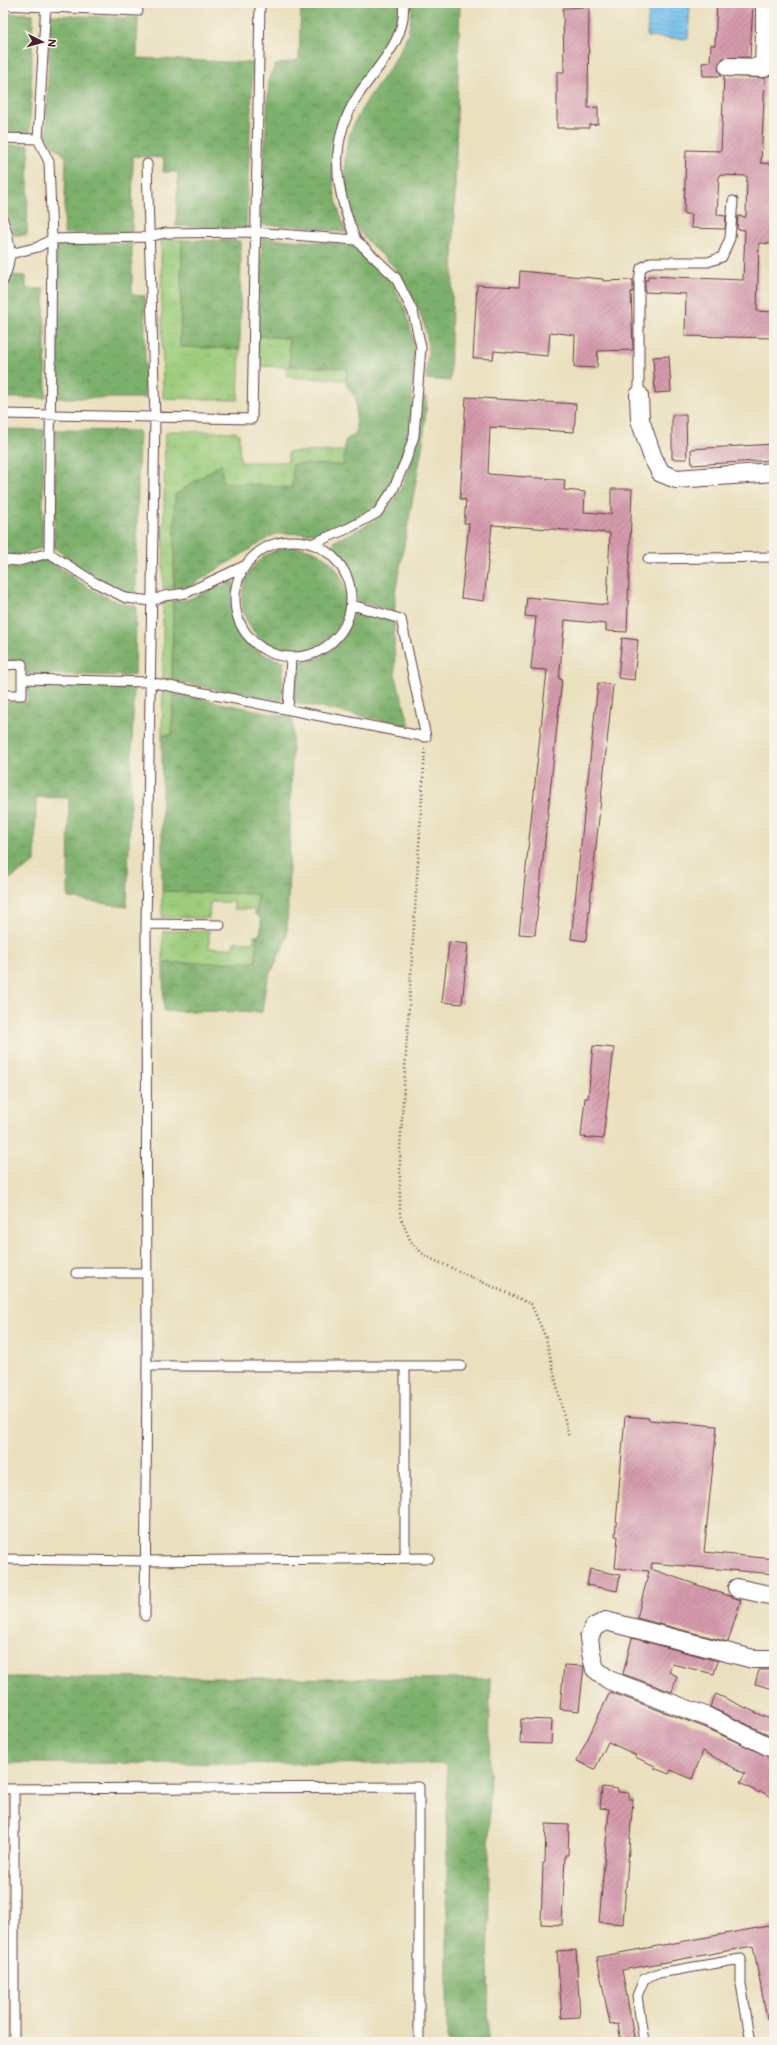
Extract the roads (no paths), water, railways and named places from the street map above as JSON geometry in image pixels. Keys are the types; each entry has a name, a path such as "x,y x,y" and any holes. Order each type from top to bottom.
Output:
{"street":[{"path":"728,67 764,68 769,34 765,3"},
{"path":"639,395 640,420 653,458 661,473 676,479 774,472"},
{"path":"738,1588 774,1596"},
{"path":"774,1659 753,1659 606,1621 594,1627 589,1638 595,1669 609,1680 708,1717 774,1749"}],"lane":[{"path":"3,414 252,419 254,232 260,3"},
{"path":"314,544 377,513 393,490 406,460 414,436 421,346 413,312 396,278 356,240 344,212 337,154 345,120 359,94 381,66 400,33 404,11 403,3"},
{"path":"3,5 46,5 138,11"},
{"path":"46,5 38,139 49,162 52,239 49,552"},
{"path":"3,138 38,139"},
{"path":"145,1616 147,1366 146,924 149,682 155,417 147,164"},
{"path":"639,395 639,280 641,268 651,262 708,262 722,257 730,238 733,201"},
{"path":"3,220 10,242 9,267 3,281"},
{"path":"10,254 38,247 52,239 149,237 165,233 254,232 356,240"},
{"path":"295,539 314,544 331,554 344,570 350,584 352,605 346,625 334,641 317,654 291,658 277,656 251,641 240,624 235,604 237,583 246,565 260,550 274,544 295,539"},
{"path":"3,560 19,561 49,552"},
{"path":"49,552 94,582 126,598 152,601 164,596 186,593 246,565"},
{"path":"648,559 774,557"},
{"path":"22,679 149,682 426,737 401,619 352,605"},
{"path":"288,709 291,658"},
{"path":"3,665 22,664 22,695 3,695"},
{"path":"146,924 220,925"},
{"path":"76,1273 147,1273"},
{"path":"147,1366 461,1366"},
{"path":"405,1366 405,1557"},
{"path":"3,1559 146,1561 405,1557 429,1558"},
{"path":"3,1789 419,1787 419,2042"},
{"path":"14,1789 14,2042"},
{"path":"644,2042 637,1996 644,1979 659,1973 741,1959 741,1984 752,2042"}],"water":[{"path":"649,3 690,3 688,39 647,37"}]}
